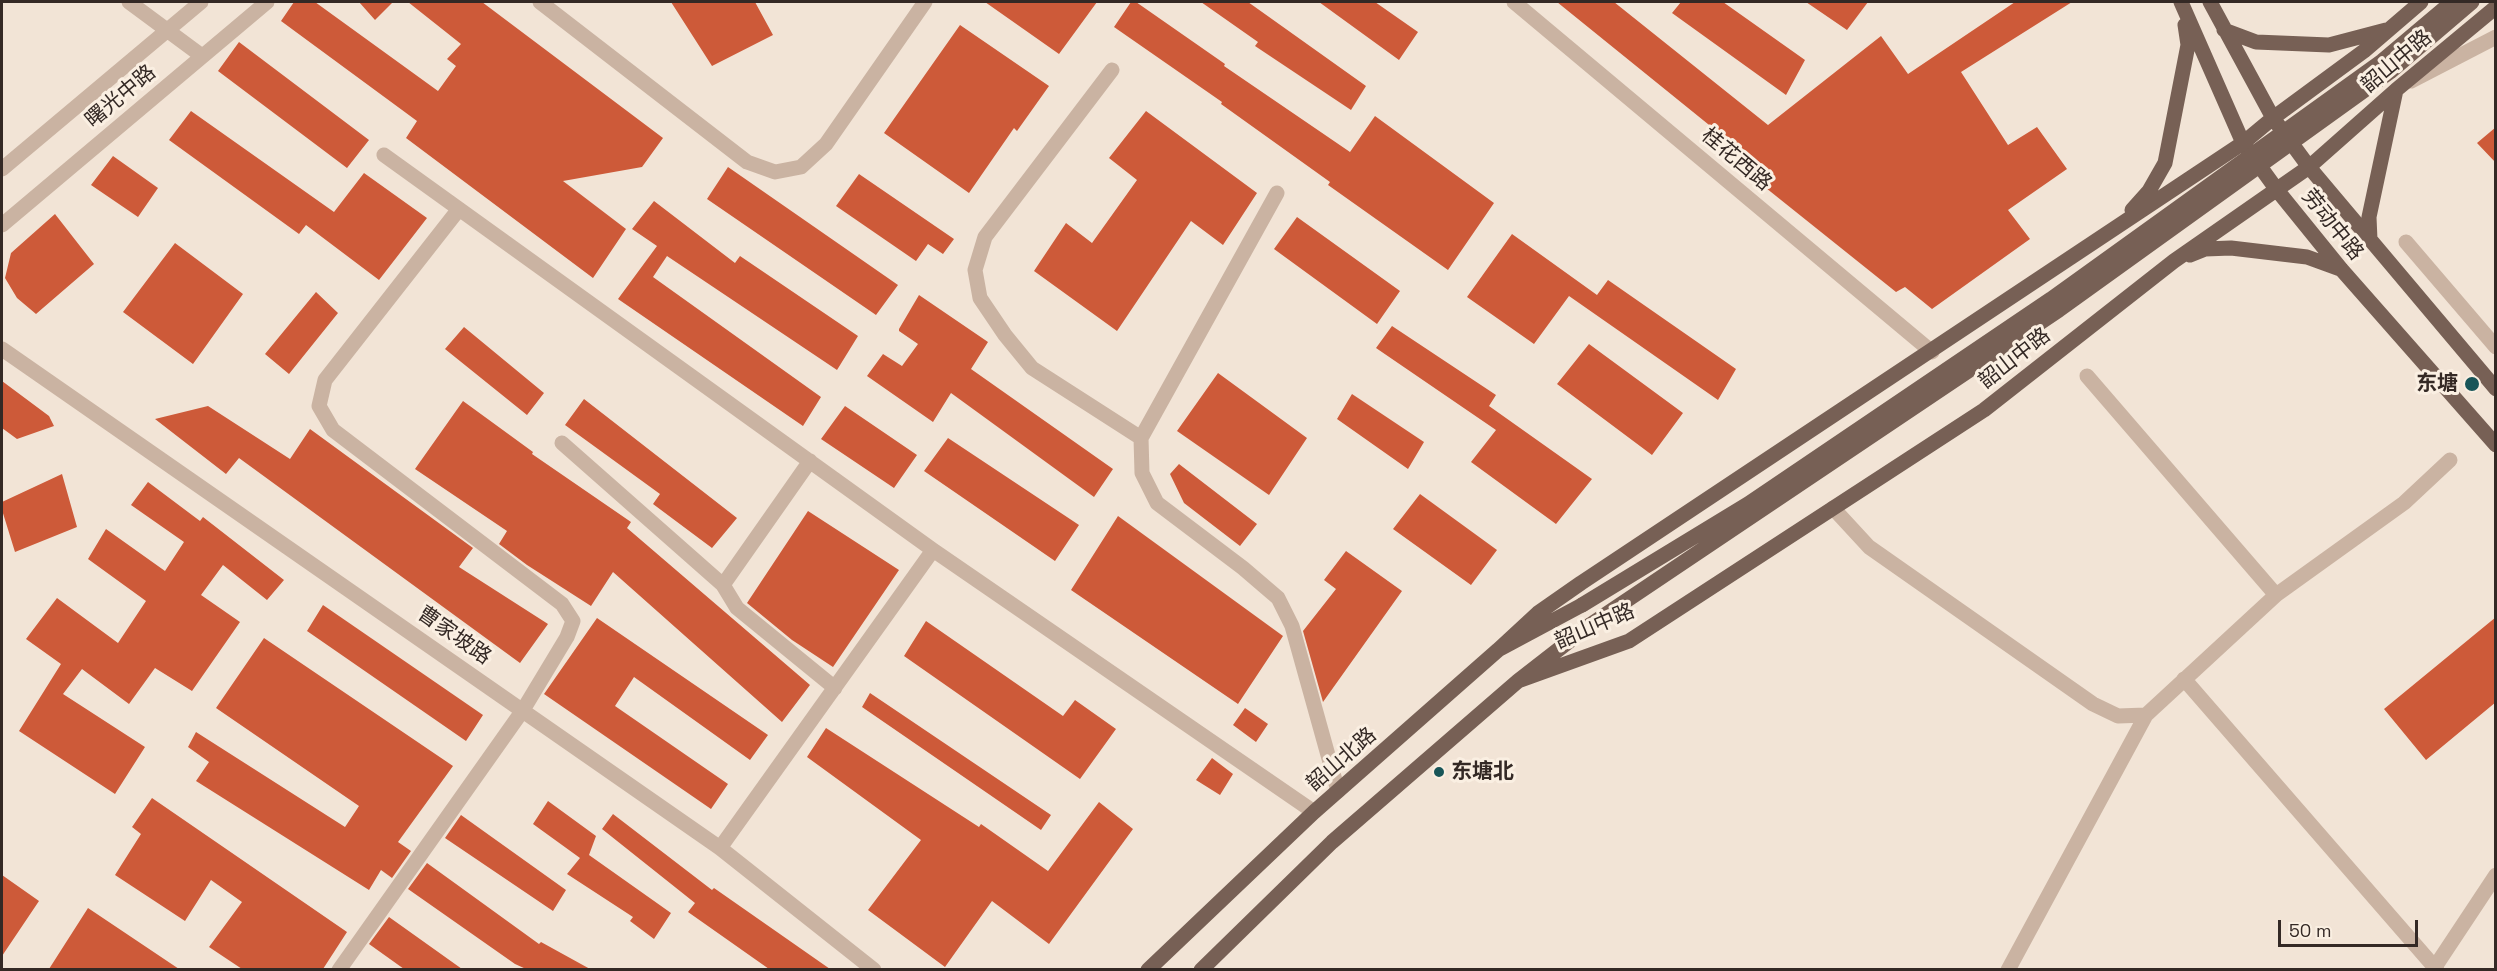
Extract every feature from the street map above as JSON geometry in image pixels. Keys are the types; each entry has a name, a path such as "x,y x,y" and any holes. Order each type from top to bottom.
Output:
{"main road":[{"name":"劳动中路","path":"2181,2 2243,143 2277,190 2341,269 2496,445"},
{"path":"2118,225 2149,191 2165,163 2188,45 2181,2"},
{"name":"劳动中路","path":"2210,2 2273,118 2308,167 2496,389"},
{"name":"韶山中路","path":"1498,650 1538,613 1572,589 2243,143 2364,51 2421,2"},
{"name":"韶山中路","path":"1582,605 1748,504 2051,299 2382,61 2452,2"},
{"name":"韶山中路","path":"1518,681 1590,625 2059,310 2390,72 2472,2"},
{"name":"韶山中路","path":"1518,681 1629,641 1984,410 2174,261 2308,167 2496,7"},
{"path":"2224,30 2256,42 2329,45 2389,30"},
{"path":"2370,240 2369,217 2396,90"},
{"path":"2174,261 2205,249 2231,248 2307,257 2341,269"},
{"name":"韶山北路","path":"1148,969 1314,812 1498,650 1582,605"},
{"path":"1201,969 1332,842 1518,681"}],"street":[{"path":"129,2 202,56"},
{"name":"曙光中路","path":"2,169 201,2"},
{"name":"曙光中路","path":"2,225 267,2"},
{"path":"540,2 747,162 776,172 801,167 826,144 925,2"},
{"name":"桂花西路","path":"1514,2 1932,351"},
{"path":"2396,90 2496,37"},
{"path":"1112,70 985,237 975,270 980,298 1005,335 1032,368 1141,438"},
{"path":"384,155 933,550 1314,812"},
{"path":"1277,193 1141,438 1142,472 1157,503 1244,568 1278,598 1292,626 1338,791"},
{"path":"339,969 524,710 567,637 573,621 562,604 333,430 319,406 325,380 459,209"},
{"path":"2406,242 2496,346"},
{"name":"曹家坡路","path":"2,349 720,848 874,969"},
{"path":"2087,376 2276,595"},
{"path":"562,443 723,585 737,608 835,688"},
{"path":"2008,969 2146,715 2276,595 2404,504 2450,460"},
{"path":"723,585 810,461"},
{"path":"1833,508 1869,548 2093,704 2118,716 2146,715"},
{"path":"720,848 933,550"},
{"path":"2184,679 2435,969 2496,875"}],"building":[{"path":"294,2 315,2 438,91 456,66 447,59 461,44 408,2 482,2 663,138 642,167 563,181 626,229 593,278 406,138 417,121 281,21"},
{"path":"359,2 393,2 375,20"},
{"path":"671,2 755,2 773,35 712,66"},
{"path":"985,2 1097,2 1059,54"},
{"path":"1131,2 1136,2 1225,64 1224,66 1350,152 1375,116 1494,203 1448,270 1328,185 1330,182 1221,104 1222,102 1114,27"},
{"path":"1201,2 1248,2 1366,86 1351,110 1255,46 1258,42"},
{"path":"1319,2 1375,2 1418,32 1399,60"},
{"path":"1557,2 1614,2 1768,125 1881,36 1908,74 2015,2 2072,2 1961,72 2008,145 2037,127 2067,169 2008,210 2030,239 1932,309 1905,287 1896,292 1751,176 1766,171"},
{"path":"1681,2 1723,2 1805,60 1786,95 1672,13"},
{"path":"1806,2 1868,2 1847,30"},
{"path":"960,25 1049,86 1017,131 1014,128 969,193 884,133"},
{"path":"239,42 369,140 347,168 218,71"},
{"path":"191,111 334,212 364,173 427,218 379,280 306,225 299,234 169,140"},
{"path":"1146,111 1257,193 1223,245 1191,221 1117,331 1034,271 1066,223 1092,243 1137,180 1109,158"},
{"path":"2496,127 2496,163 2477,143"},
{"path":"113,156 158,188 138,217 91,185"},
{"path":"728,167 898,285 876,315 707,199"},
{"path":"859,174 954,239 943,254 928,244 916,261 836,206"},
{"path":"654,201 735,263 740,256 858,336 837,370 667,256 653,277 821,397 803,426 618,299 657,246 632,229"},
{"path":"55,214 94,264 36,314 17,298 5,278 11,253"},
{"path":"1297,217 1400,291 1377,324 1274,249"},
{"path":"1512,234 1597,295 1608,280 1736,369 1718,400 1569,296 1534,344 1467,297"},
{"path":"175,243 243,294 193,364 123,312"},
{"path":"316,292 338,313 289,374 265,354"},
{"path":"919,295 988,342 971,369 1113,469 1094,497 951,393 933,422 867,376 883,354 902,366 918,344 899,329"},
{"path":"1392,326 1496,395 1489,406 1592,479 1556,524 1471,462 1496,430 1376,348"},
{"path":"464,327 544,393 527,415 445,349"},
{"path":"1589,344 1683,413 1652,455 1557,384"},
{"path":"1218,373 1307,438 1269,495 1177,431"},
{"path":"2,381 49,416 54,426 17,439 2,428"},
{"path":"1352,394 1424,442 1408,469 1337,419"},
{"path":"584,399 737,518 712,548 653,504 660,494 565,425"},
{"path":"463,401 533,452 532,454 631,522 627,528 810,685 782,722 613,572 591,606 499,544 507,531 415,469"},
{"path":"208,406 290,459 310,429 473,548 459,567 548,624 520,663 239,458 226,474 155,419"},
{"path":"845,406 917,455 894,488 821,439"},
{"path":"948,438 1079,525 1055,561 924,471"},
{"path":"1179,464 1257,524 1240,546 1184,503 1170,474"},
{"path":"62,474 77,527 15,552 2,510 2,502"},
{"path":"148,482 200,521 203,517 284,580 267,600 223,565 201,595 240,622 192,691 155,668 129,704 82,669 63,694 145,747 115,794 19,731 61,664 26,639 57,598 118,643 146,601 88,559 106,529 165,571 184,542 131,505"},
{"path":"1420,494 1497,550 1471,585 1393,529"},
{"path":"808,511 899,570 833,667 792,640 747,603"},
{"path":"1118,516 1283,636 1238,704 1071,590"},
{"path":"1346,551 1402,591 1323,702 1303,631 1336,589 1324,580"},
{"path":"323,605 483,715 466,741 307,631"},
{"path":"2496,617 2496,702 2426,760 2384,709"},
{"path":"597,618 768,735 750,760 634,677 615,706 728,784 711,809 544,694"},
{"path":"926,621 1063,716 1075,700 1116,729 1080,779 904,656"},
{"path":"264,638 453,766 398,842 411,851 392,878 381,870 369,890 196,781 209,762 188,747 196,732 345,827 359,806 216,708"},
{"path":"870,693 1051,815 1041,830 862,707"},
{"path":"1245,708 1268,724 1256,742 1233,725"},
{"path":"826,728 979,827 981,824 1048,871 1099,802 1133,829 1049,944 992,901 945,967 868,910 921,840 807,757"},
{"path":"1212,758 1233,774 1220,795 1196,780"},
{"path":"152,798 347,932 323,969 242,969 209,947 242,902 211,880 185,921 115,875 141,834 132,827"},
{"path":"548,801 596,836 589,855 671,913 654,939 630,921 633,917 567,874 580,858 533,824"},
{"path":"613,814 712,890 714,888 830,969 769,969 688,912 695,903 602,829"},
{"path":"461,815 566,890 553,911 445,838"},
{"path":"427,863 539,944 541,942 590,969 526,969 515,964 408,889"},
{"path":"2,875 39,901 2,956"},
{"path":"88,908 179,969 49,969"},
{"path":"389,917 462,969 404,969 369,944"}],"place":[{"name":"东塘","path":"2472,384"},
{"name":"东塘北","path":"1439,772"}]}
